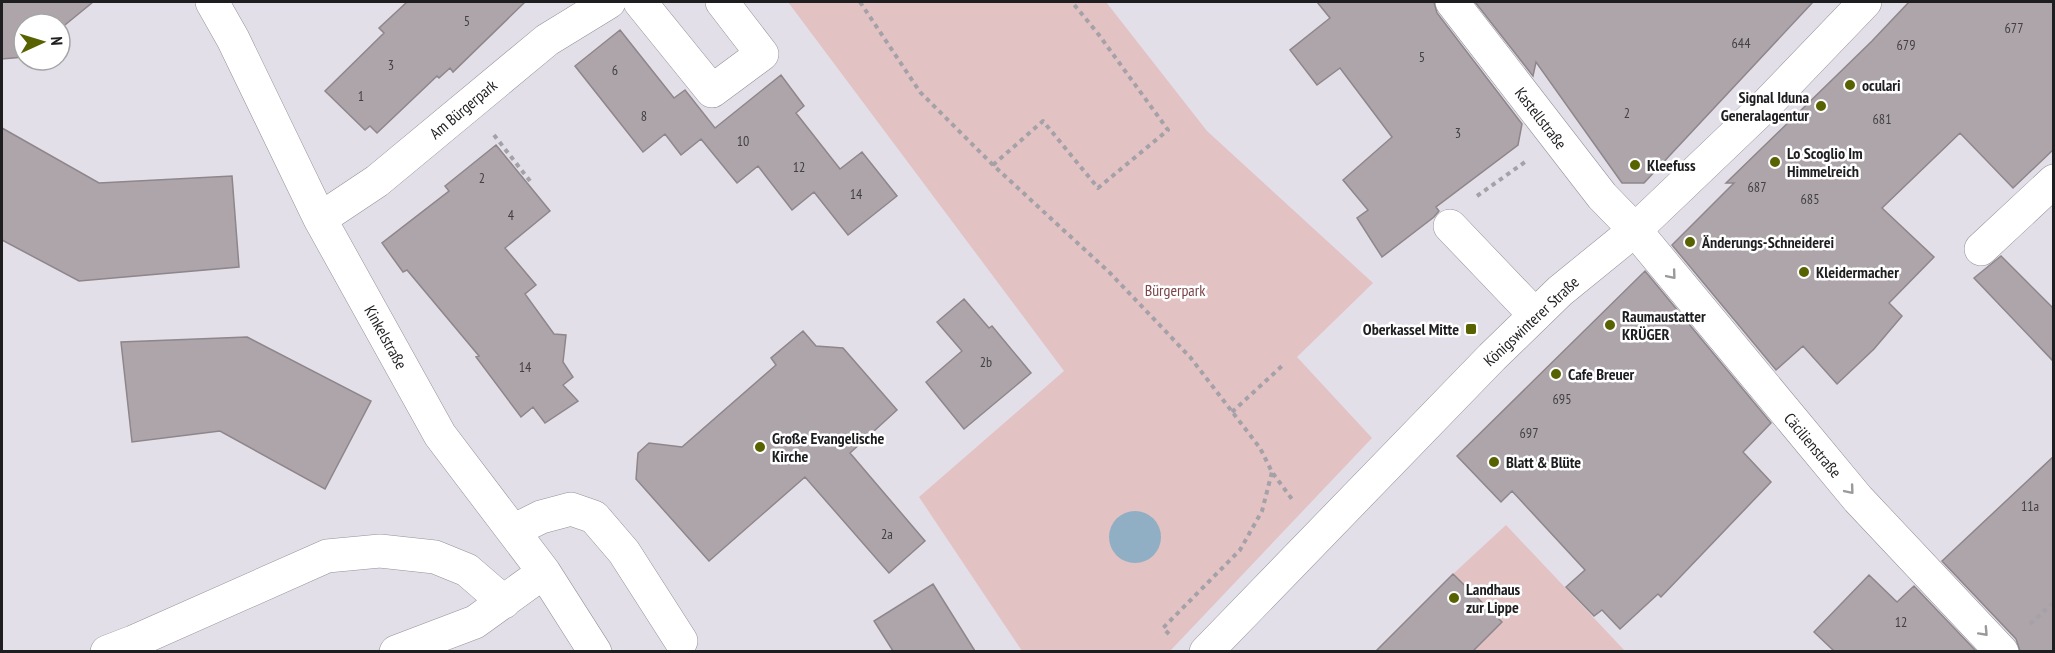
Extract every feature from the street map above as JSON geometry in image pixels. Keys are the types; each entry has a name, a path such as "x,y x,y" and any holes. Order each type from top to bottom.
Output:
{"street":[{"name":"Kinkelstraße","path":"212,2 233,39 320,219 440,435 544,572 595,651"},
{"name":"Am Bürgerpark","path":"320,219 377,181 547,40 609,2"},
{"path":"640,2 712,92 762,54 722,2"},
{"name":"Kastellstraße","path":"1452,2 1602,196 1635,230"},
{"name":"Königswinterer Straße","path":"1206,651 1535,315 1560,291 1635,230 1767,104 1865,2"},
{"path":"1981,249 2054,181"},
{"path":"1450,225 1535,315"},
{"name":"Cäcilienstraße","path":"1635,230 1858,499 2002,651"},
{"path":"513,531 541,517 571,509 594,517 624,552 681,641"},
{"path":"107,651 133,642 327,556 380,551 435,556 467,570 504,602"},
{"path":"396,651 475,622 544,572"}],"path":[{"path":"860,2 920,92 993,165 1110,273 1190,357 1260,448 1272,472 1318,535"},
{"path":"993,165 1043,121 1098,188 1168,130 1072,2"},
{"path":"469,104 530,181"},
{"path":"1450,225 1445,219 1557,139"},
{"path":"1232,412 1282,366"},
{"path":"1168,633 1163,628 1240,550 1262,511 1272,472"}],"green space":[{"name":"Bürgerpark","path":"788,2 1106,2 1207,131 1373,283 1297,357 1372,438 1170,651 1022,651 919,497 1064,371"},
{"path":"1506,525 1625,651 1473,651 1502,622 1453,574"}],"water":[{"path":"1135,511 1145,513 1153,519 1159,527 1161,537 1159,547 1153,555 1145,561 1135,563 1125,561 1117,555 1111,547 1109,537 1111,527 1117,519 1125,513"}],"building":[{"path":"2,2 93,2 72,19 72,12 12,12 12,58 2,59"},
{"path":"407,2 525,2 453,72 450,68 439,78 437,76 377,133 370,126 365,130 325,91 384,33 379,28"},
{"path":"1317,2 1434,2 1437,13 1522,124 1518,145 1436,207 1439,211 1434,217 1382,257 1357,218 1368,210 1343,180 1392,137 1340,68 1317,85 1290,50 1330,18"},
{"path":"1475,2 1813,2 1644,183 1622,183 1536,62 1533,76"},
{"path":"1909,2 2054,2 2054,149 2013,188 1960,133 1882,208 1934,257 1889,303 1902,316 1874,349 1837,384 1803,346 1776,370 1672,245 1734,183 1726,183"},
{"path":"620,30 674,98 685,90 715,128 781,75 804,106 796,113 840,169 862,152 897,196 848,235 814,192 792,210 758,166 737,183 701,139 681,155 665,134 643,152 575,66"},
{"path":"2,128 99,183 232,176 239,267 79,281 2,240"},
{"path":"496,145 550,211 505,248 536,285 525,294 554,334 566,335 563,362 573,377 563,385 578,401 545,423 533,407 521,417 476,357 479,356 407,270 403,272 382,243 449,191 445,186"},
{"path":"2001,256 2054,309 2054,362 1974,278"},
{"path":"1645,271 1771,423 1743,452 1771,482 1661,597 1658,594 1620,629 1602,610 1594,616 1566,587 1585,570 1512,491 1501,502 1457,456"},
{"path":"964,299 989,328 992,326 1031,373 964,429 926,382 962,351 937,322"},
{"name":"Große Evangelische Kirche","path":"803,331 816,346 843,348 897,410 850,453 925,541 889,573 805,477 709,561 636,479 638,453 649,443 682,447 776,365 771,358"},
{"path":"247,337 371,401 325,489 220,431 132,442 121,342"},
{"path":"2054,456 2054,651 2020,651 2016,639 1942,561"},
{"name":"Landhaus zur Lippe","path":"1453,574 1502,622 1473,651 1376,651"},
{"path":"1869,575 1897,602 1914,586 1976,651 1834,651 1814,632"},
{"path":"933,584 975,651 893,651 874,621"}],"place":[{"name":"oculari","path":"1850,85"},
{"name":"Signal Iduna Generalagentur","path":"1821,106"},
{"name":"Lo Scoglio Im Himmelreich","path":"1775,162"},
{"name":"Kleefuss","path":"1635,165"},
{"name":"Änderungs-Schneiderei","path":"1690,242"},
{"name":"Kleidermacher","path":"1804,272"},
{"name":"Raumaustatter KRÜGER","path":"1610,325"},
{"name":"Oberkassel Mitte","path":"1471,329"},
{"name":"Cafe Breuer","path":"1556,374"},
{"name":"Große Evangelische Kirche","path":"760,447"},
{"name":"Blatt & Blüte","path":"1494,462"},
{"name":"Landhaus zur Lippe","path":"1454,598"}]}
